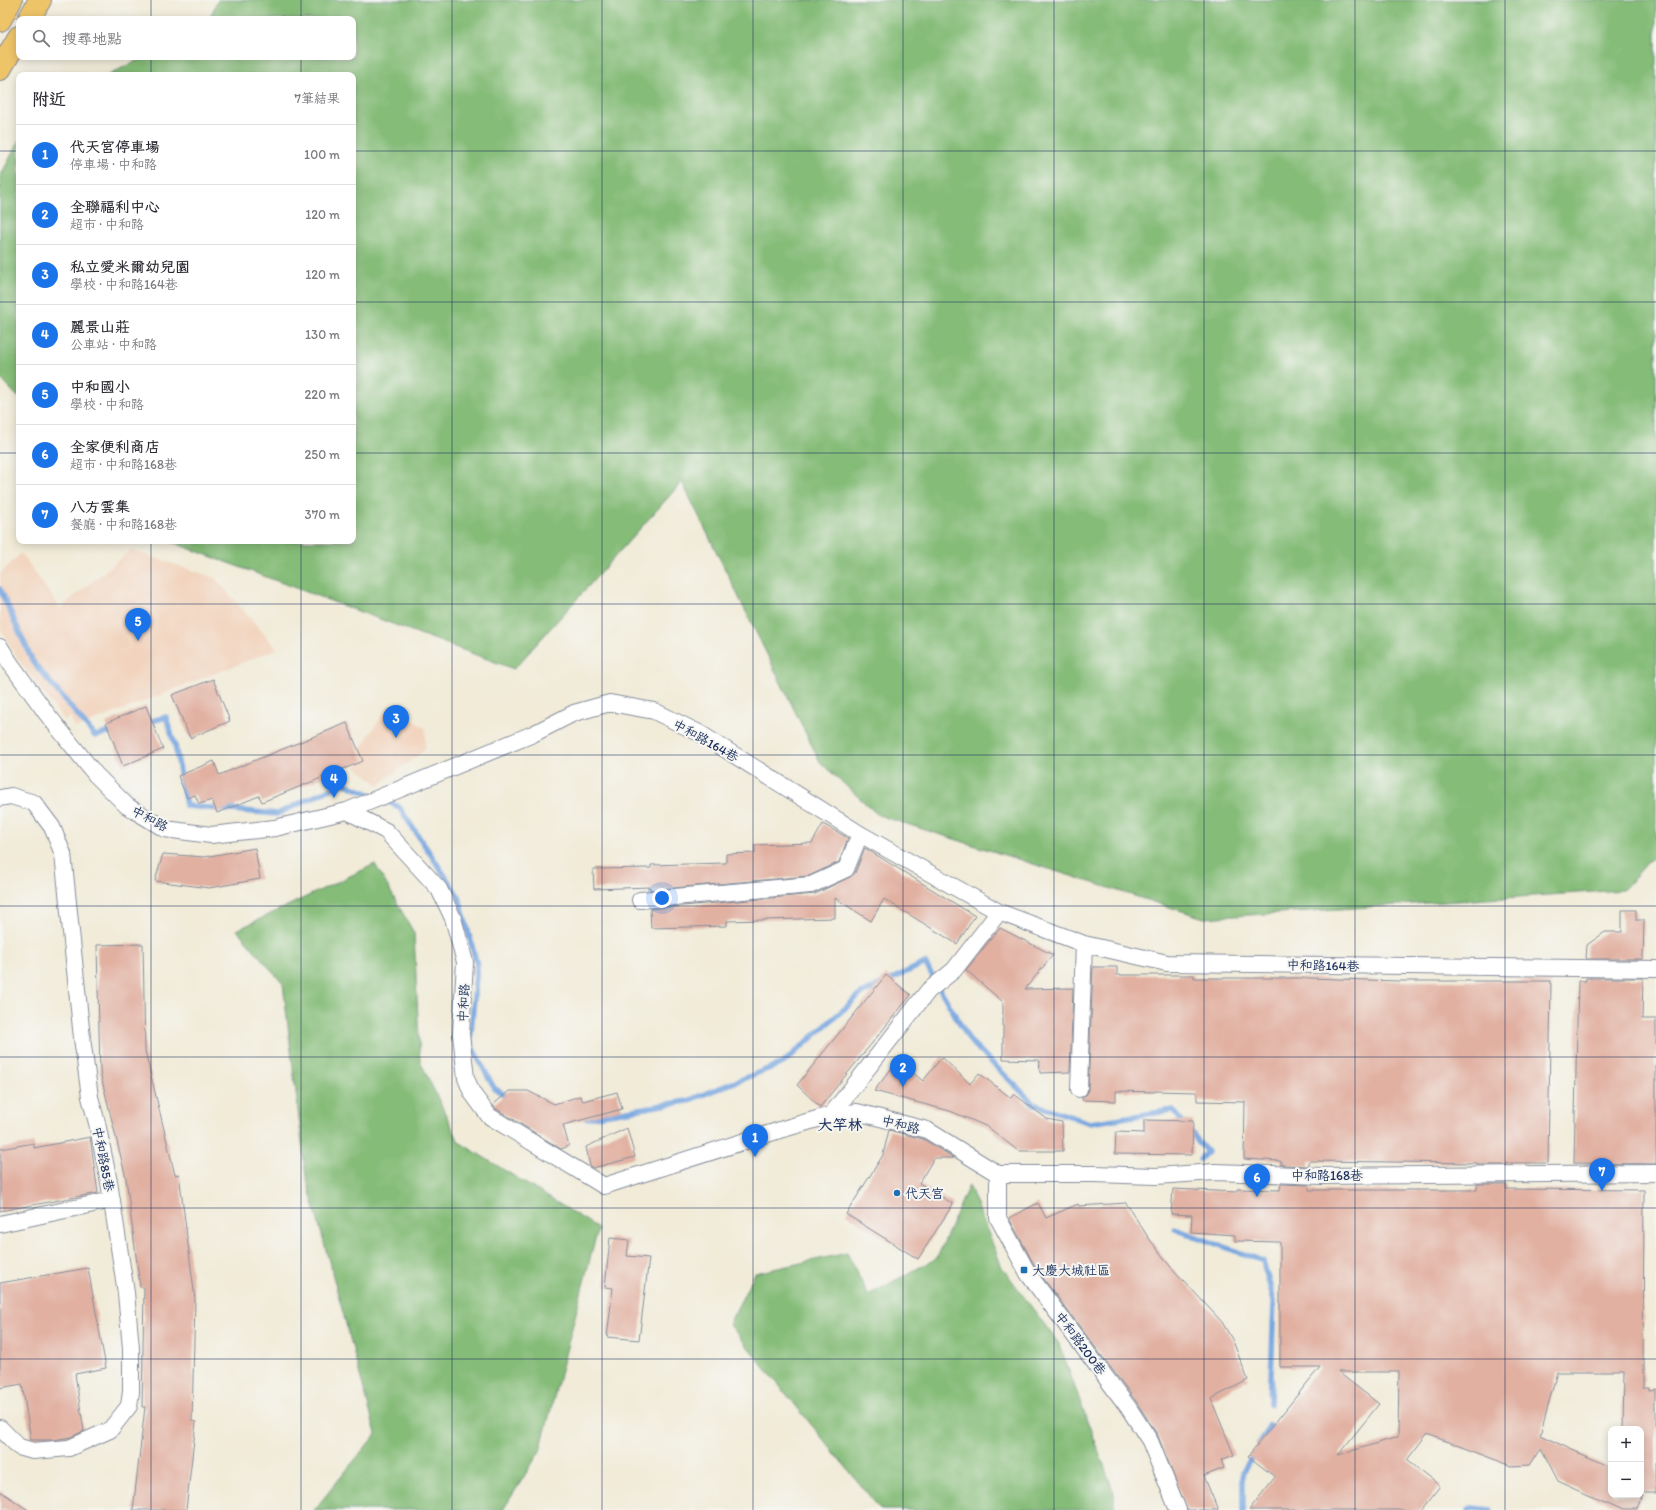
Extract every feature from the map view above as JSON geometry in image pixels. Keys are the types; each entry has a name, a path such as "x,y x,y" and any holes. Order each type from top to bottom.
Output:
{"main road":[{"path":"0,20 12,0"},
{"path":"31,16 40,0"},
{"path":"0,69 16,42"}],"street":[{"name":"中和路","path":"0,647 5,666 47,714 95,774 127,806 165,829 211,835 274,828 347,811 386,831 439,889 453,918 465,962 461,1034 466,1078 472,1093 489,1116 604,1186 783,1128 831,1115 856,1112 927,1130 998,1174"},
{"name":"中和路164巷","path":"347,811 533,734 574,713 610,703 654,712 700,734 860,834 998,912 1084,944 1167,963 1656,970"},
{"name":"中和路85巷","path":"0,798 11,796 34,803 52,826 63,854 82,1038 90,1097 97,1123 112,1200 126,1293 131,1348 131,1392 129,1406 110,1430 69,1448 33,1451 20,1447 0,1428"},
{"path":"640,900 811,885 846,869 860,834"},
{"path":"831,1115 928,991 954,970 998,912"},
{"path":"1079,1089 1084,944"},
{"name":"中和路168巷","path":"998,1174 1094,1174 1156,1176 1215,1172 1322,1176 1656,1173"},
{"name":"中和路200巷","path":"998,1174 998,1218 1030,1275 1128,1407 1150,1441 1178,1510"},
{"path":"0,1224 112,1200"}],"shaded area":[{"path":"131,550 215,578 277,649 76,728 70,717 65,721 17,658 0,628 0,574 21,553 60,608"},
{"path":"390,705 426,729 425,750 379,785 356,767 361,747"}],"green space":[{"path":"218,0 1656,0 1656,853 1623,890 1204,918 878,815 820,762 682,482 514,669 177,544 356,544 356,72 114,72 138,60 356,60 356,16 210,16"},
{"path":"16,146 16,395 0,378 0,177"},
{"path":"375,864 414,933 420,1061 459,1142 598,1228 540,1451 503,1510 314,1510 376,1434 306,1177 283,984 237,930"},
{"path":"969,1185 1002,1267 1059,1344 1114,1493 1114,1510 881,1510 729,1324 755,1273 847,1253 868,1295 937,1258"}],"building":[{"path":"213,679 230,721 190,738 172,695"},
{"path":"146,706 163,749 123,766 106,723"},
{"path":"347,723 363,761 262,802 259,796 217,813 212,800 199,804 195,795 187,798 178,776 214,761 219,775"},
{"path":"823,824 848,838 839,862 809,876 650,890 650,887 594,889 593,869 651,868 651,865 726,863 726,854 755,853 755,845 812,843"},
{"path":"255,848 260,879 209,888 155,881 163,854 204,857"},
{"path":"865,848 975,916 957,944 884,899 871,921 835,898 835,918 727,921 727,926 651,928 650,909 815,894 850,877 855,873"},
{"path":"1622,910 1636,910 1636,920 1644,920 1643,959 1586,959 1587,945 1605,932 1622,932"},
{"path":"1000,928 1053,955 1025,989 1073,988 1070,1072 1040,1073 1039,1060 1003,1059 1003,1002 966,970"},
{"path":"143,944 145,1051 175,1175 179,1174 195,1299 192,1421 196,1422 186,1510 133,1510 145,1407 142,1407 144,1287 140,1287 126,1178 100,1072 97,945"},
{"path":"1093,967 1117,967 1117,975 1194,975 1194,978 1310,978 1398,981 1551,981 1548,1163 1477,1165 1477,1163 1309,1161 1309,1166 1281,1165 1281,1161 1244,1159 1245,1102 1197,1101 1197,1092 1155,1091 1116,1091 1116,1101 1082,1100 1082,1098 1087,1094 1088,1089"},
{"path":"886,975 911,995 820,1107 797,1085"},
{"path":"1586,978 1643,978 1642,1019 1656,1019 1656,1164 1574,1163 1578,981 1586,981"},
{"path":"942,1057 970,1084 979,1073 1011,1098 1014,1094 1047,1119 1062,1122 1063,1151 1018,1151 988,1127 950,1111 874,1091 898,1060 923,1081"},
{"path":"509,1091 528,1091 554,1104 580,1096 583,1101 617,1092 622,1109 563,1125 569,1146 561,1149 495,1108 493,1105"},
{"path":"1144,1120 1193,1121 1192,1155 1115,1154 1116,1132 1144,1133"},
{"path":"627,1128 635,1157 593,1168 590,1166 586,1147"},
{"name":"代天宮","path":"889,1130 923,1139 954,1158 934,1158 919,1183 953,1204 918,1259 846,1214 883,1155"},
{"path":"90,1137 98,1193 0,1211 0,1149 34,1143 34,1148"},
{"path":"1281,1184 1309,1185 1309,1190 1477,1190 1477,1184 1506,1184 1506,1189 1644,1190 1643,1387 1649,1387 1649,1390 1656,1389 1656,1492 1644,1492 1644,1426 1622,1426 1623,1372 1557,1372 1540,1435 1608,1467 1608,1498 1642,1498 1636,1510 1621,1510 1558,1481 1541,1448 1530,1465 1512,1466 1427,1434 1407,1460 1440,1486 1421,1510 1249,1510 1275,1477 1248,1456 1320,1367 1280,1367 1280,1242 1235,1241 1235,1235 1191,1232 1192,1215 1171,1214 1173,1189 1237,1192 1237,1189 1280,1190","holes":["1338,1372 1399,1372 1398,1437 1338,1455 1379,1404"]},
{"path":"1038,1203 1046,1218 1078,1204 1079,1206 1126,1203 1148,1237 1170,1266 1222,1322 1233,1341 1248,1380 1211,1399 1234,1455 1221,1460 1224,1468 1204,1476 1218,1510 1187,1510 1158,1436 1136,1401 1037,1270 1009,1218"},
{"path":"610,1238 629,1240 627,1256 649,1258 639,1340 607,1337 613,1288 605,1287"},
{"path":"88,1268 106,1368 75,1374 84,1431 71,1437 53,1440 31,1440 22,1384 0,1388 0,1283"},
{"path":"0,1491 28,1510 0,1510"}],"waterway":[{"path":"0,589 33,662 95,736 115,731"},
{"path":"145,723 166,717 175,745 186,806 277,814 343,783 374,796"},
{"path":"382,799 399,807 459,897 477,965 470,1043 494,1088 511,1099"},
{"path":"586,1118 687,1101 783,1063 861,994 925,963 970,1041 1034,1104 1090,1123 1173,1110 1207,1152 1200,1159"},
{"path":"1175,1229 1263,1261 1274,1301 1270,1404"},
{"path":"1259,1444 1270,1425"},
{"path":"1243,1510 1243,1472 1254,1453"},
{"path":"1470,1510 1472,1508 1490,1510"}],"place":[{"name":"中和國小","path":"138,641"},
{"name":"私立愛米爾幼兒園","path":"396,738"},
{"name":"麗景山莊","path":"334,798"},
{"name":"全聯福利中心","path":"903,1087"},
{"name":"代天宮停車場","path":"755,1157"},
{"name":"八方雲集","path":"1602,1191"},
{"name":"代天宮","path":"897,1193"},
{"name":"全家便利商店","path":"1257,1197"},
{"name":"大慶大城社區","path":"1024,1270"}],"district":[{"name":"大竿林","path":"840,1125"}]}
